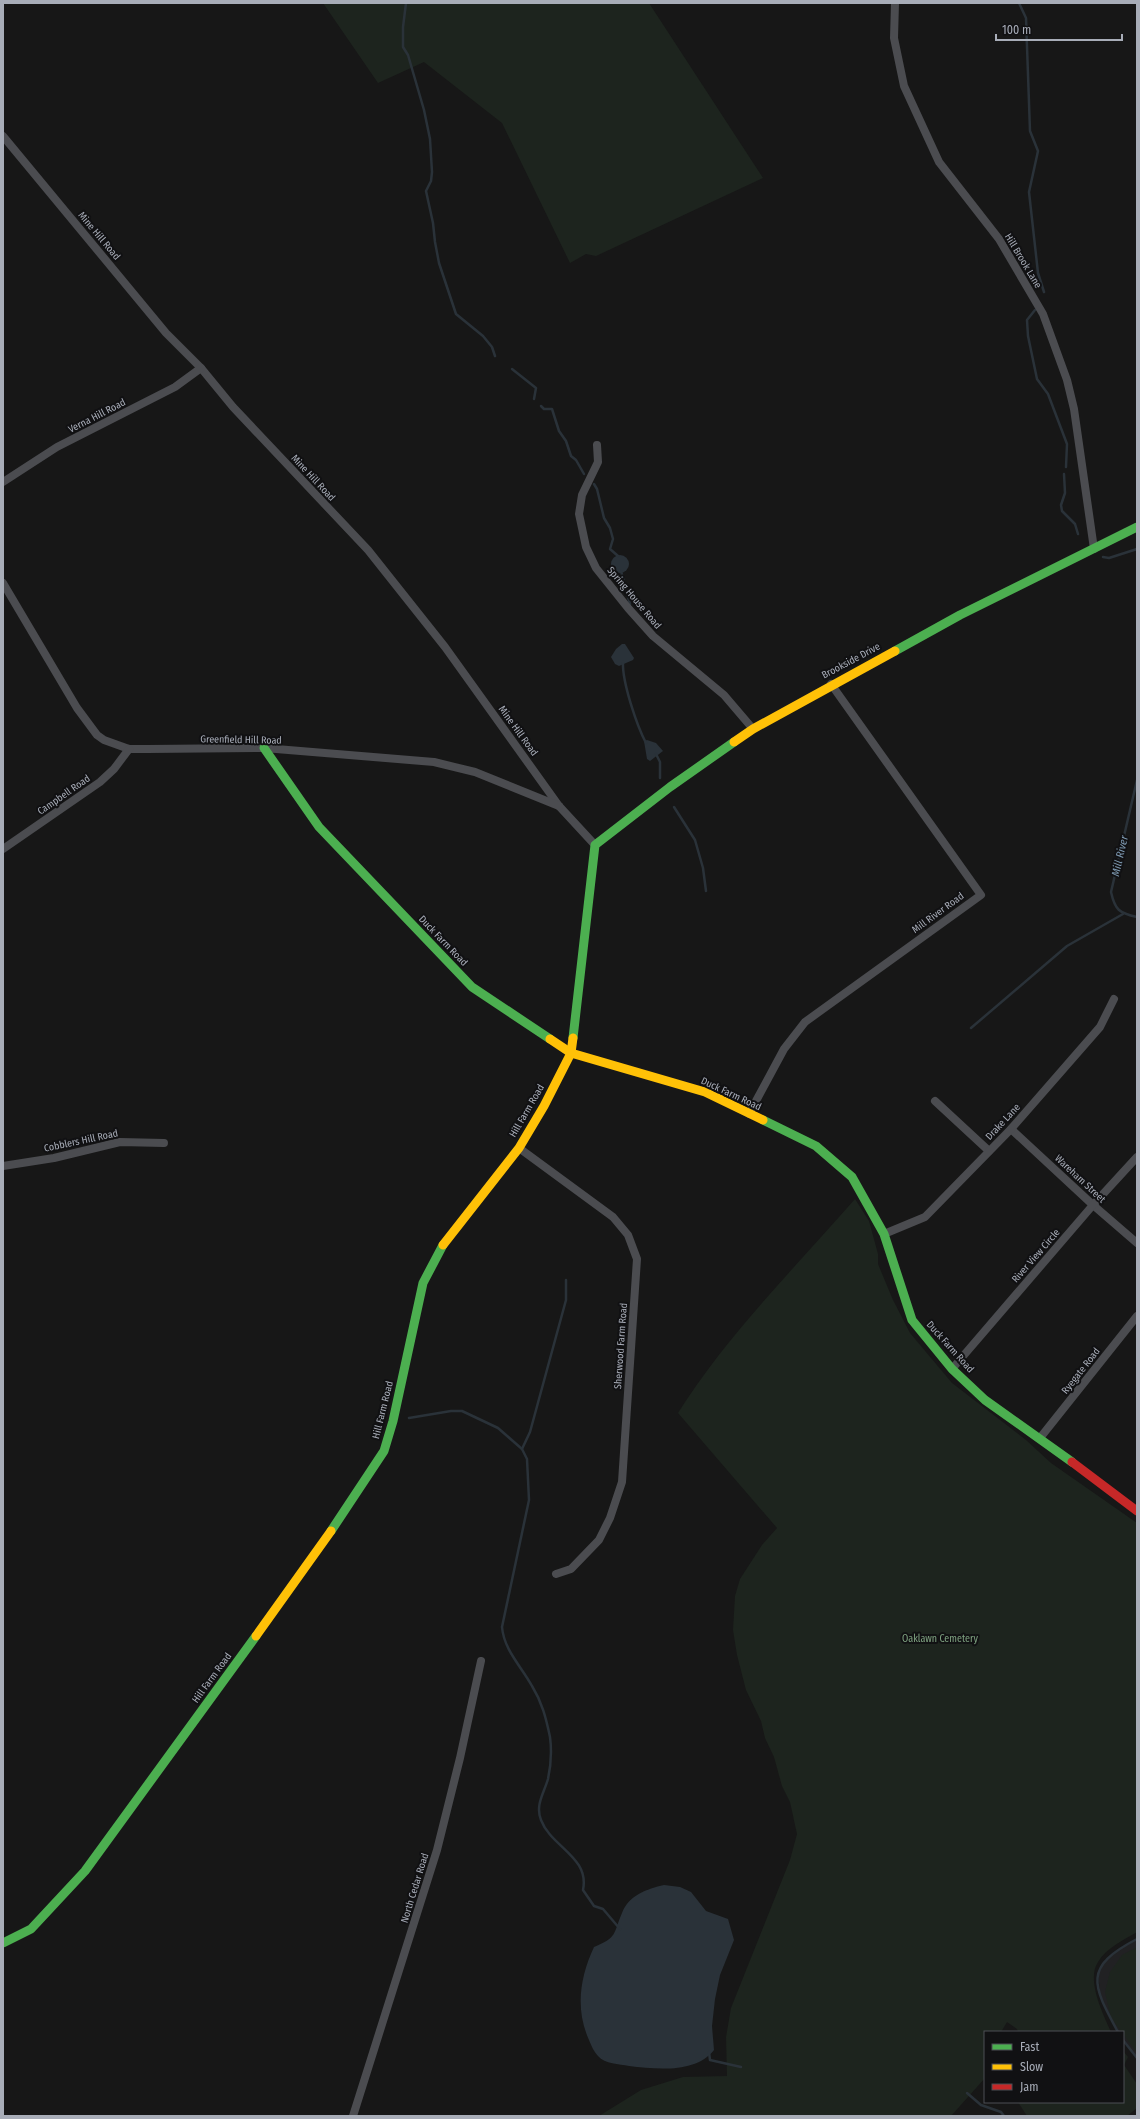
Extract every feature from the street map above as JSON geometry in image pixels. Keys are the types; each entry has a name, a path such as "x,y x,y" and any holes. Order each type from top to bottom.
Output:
{"main road":[{"name":"Brookside Drive","path":"595,845 670,787 753,729 831,684 960,615 1137,527"},
{"name":"Duck Farm Road","path":"264,748 319,826 472,987 571,1053 705,1092 816,1146 852,1177 884,1234 912,1320 952,1369 985,1400 1040,1438 1137,1511"},
{"name":"Hill Farm Road","path":"3,1943 31,1929 85,1871 347,1510 384,1451 393,1421 423,1283 446,1240 519,1148 544,1106 571,1053 595,845"}],"street":[{"name":"Hill Brook Lane","path":"895,3 894,38 904,86 939,162 999,240 1043,314 1067,380 1074,409 1094,549"},
{"name":"Mine Hill Road","path":"3,136 166,333 201,368 233,408 368,550 444,646 559,806 595,845"},
{"name":"Verna Hill Road","path":"3,482 57,448 175,386 201,368"},
{"name":"Spring House Road","path":"597,445 598,462 582,495 579,514 586,547 596,568 653,636 724,694 753,729"},
{"name":"Greenfield Hill Road","path":"3,583 77,708 88,724 104,740 129,749 264,748 434,762 475,772 559,806"},
{"name":"Mill River Road","path":"749,1114 784,1049 805,1022 980,895 831,684"},
{"name":"Campbell Road","path":"3,849 100,782 114,769 129,749"},
{"name":"Drake Lane","path":"884,1234 925,1218 1012,1129 1100,1027 1114,999"},
{"path":"935,1101 989,1151"},
{"name":"Wareham Street","path":"1012,1129 1093,1205 1137,1243"},
{"name":"Cobblers Hill Road","path":"3,1166 54,1158 120,1142 164,1143"},
{"name":"Sherwood Farm Road","path":"519,1148 613,1218 628,1235 637,1259 622,1482 610,1518 599,1540 571,1569 556,1574"},
{"name":"River View Circle","path":"952,1369 1093,1205 1137,1158"},
{"name":"Ryegate Road","path":"1040,1438 1137,1316"},
{"name":"North Cedar Road","path":"353,2116 436,1850 460,1758 481,1661"}],"shaded area":[{"path":"620,555 624,556 628,560 628,568 624,572 620,573 616,572 612,568 611,564 612,560 616,556"},
{"path":"622,644 625,644 634,658 633,660 619,666 615,664 611,657 616,649"},
{"path":"647,740 656,743 663,751 650,761 647,759 644,741"},
{"path":"664,1885 680,1887 691,1892 706,1911 728,1919 734,1940 720,1975 715,1999 712,2026 714,2050 706,2058 696,2063 674,2068 663,2069 640,2067 604,2061 595,2053 582,2017 581,1993 585,1970 589,1958 594,1947 602,1944 614,1934 625,1907 634,1897 645,1891"},
{"path":"1137,1940 1137,2057 1124,2040 1124,2031 1118,2031 1106,2008 1100,1992 1098,1973 1103,1962 1116,1951"}],"green space":[{"path":"323,3 649,3 763,178 596,256 586,254 570,263 502,123 424,62 378,83"},
{"name":"Oaklawn Cemetery","path":"855,1199 869,1221 878,1254 878,1264 893,1300 910,1333 952,1383 1026,1440 1051,1463 1137,1523 1137,1932 1116,1945 1101,1957 1095,1969 1094,1978 1097,1997 1111,2031 1018,2031 1007,2022 1002,2031 984,2031 984,2079 951,2116 599,2116 641,2090 683,2077 727,2076 726,2037 731,2008 790,1860 797,1834 790,1802 782,1786 774,1757 765,1738 761,1721 746,1690 737,1655 733,1630 735,1596 740,1579 762,1545 777,1528 678,1413 697,1384 739,1329"},
{"path":"1137,1947 1137,2053 1124,2036 1124,2031 1121,2031 1111,2018 1105,1992 1110,1972 1122,1955"},
{"path":"1124,2052 1128,2057 1124,2065"},
{"path":"1124,2065 1137,2084 1137,2108 1127,2116 1027,2116 1019,2103 1124,2103"}],"waterway":[{"path":"406,3 403,27 403,47 408,55 424,110 430,139 432,172 431,181 426,191 433,223 439,263 456,314 483,336 492,347 495,356"},
{"path":"1019,3 1026,18 1030,131 1038,151 1029,192 1038,273 1044,292"},
{"path":"1035,310 1027,320 1028,336 1037,379 1048,394 1067,444 1066,467"},
{"path":"512,369 536,388 534,399"},
{"path":"541,406 544,409 552,409 559,431 566,441 571,456 576,460 584,474"},
{"path":"1064,474 1065,493 1061,505 1062,511 1075,524 1078,534"},
{"path":"594,484 597,489 604,518 610,528 613,539 610,549 618,556"},
{"path":"1103,557 1109,558 1137,549"},
{"path":"621,571 630,604"},
{"path":"623,662 623,671 631,704 638,726 646,743"},
{"path":"656,754 660,762 660,778"},
{"name":"Mill River","path":"1137,780 1111,892 1114,903 1119,910 1137,917"},
{"path":"674,807 695,840 703,868 706,891"},
{"path":"971,1028 1067,946 1123,914"},
{"path":"522,1449 530,1432 566,1300 566,1280"},
{"path":"409,1418 451,1411 462,1411 498,1428 522,1449 527,1459 529,1500 502,1627 503,1635 509,1651 528,1679 541,1704 550,1737 551,1748 548,1779 541,1799 539,1815 546,1829 575,1860 581,1869 584,1879 583,1890 594,1906 603,1909 620,1929"},
{"name":"Mill River","path":"1117,2031 1102,2001 1098,1989 1100,1968 1120,1949 1137,1939"},
{"name":"Mill River","path":"1124,2041 1137,2058"},
{"path":"709,2052 710,2060 741,2067"},
{"path":"967,2093 981,2105 1001,2112 1004,2116"}],"traffic: fast":[{"path":"895,651 960,615 1137,527"},
{"path":"573,1038 595,845 670,787 734,742"},
{"path":"264,748 319,827 472,987 550,1039"},
{"path":"763,1120 816,1146 852,1177 884,1234 912,1320 952,1369 985,1400 1072,1462"},
{"path":"331,1531 384,1451 393,1421 423,1283 443,1245"},
{"path":"3,1943 31,1929 85,1871 256,1636"}],"traffic: slow":[{"path":"734,742 753,729 895,651"},
{"path":"443,1245 519,1148 544,1106 571,1053 573,1038"},
{"path":"550,1039 571,1053 705,1092 763,1120"},
{"path":"256,1636 331,1531"}],"traffic: jam":[{"path":"1072,1462 1137,1511"}]}
